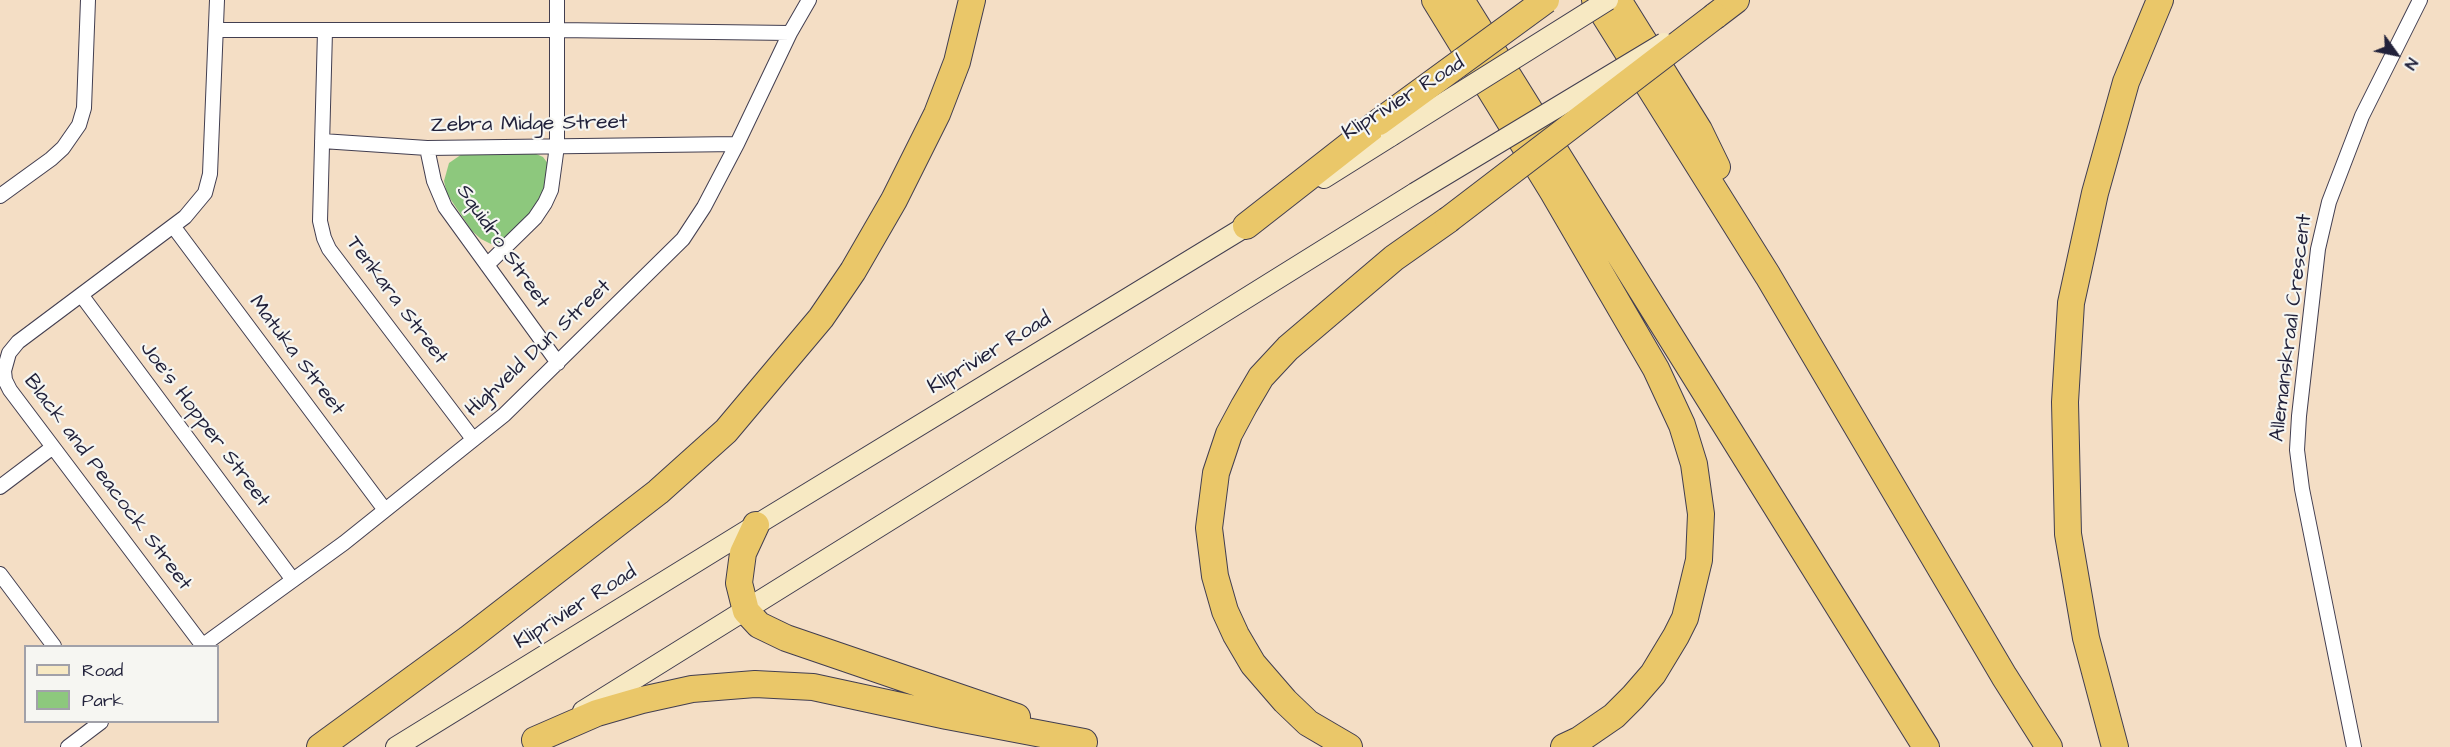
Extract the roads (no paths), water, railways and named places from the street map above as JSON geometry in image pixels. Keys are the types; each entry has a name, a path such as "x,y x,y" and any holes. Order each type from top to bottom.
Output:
{"highway":[{"path":"320,747 468,639 658,492 726,431 821,318 853,271 894,200 941,104 957,62 972,0"},
{"path":"1435,0 1553,192 1656,369 1682,425 1694,464 1701,514 1699,560 1685,618 1653,674 1633,697 1598,727 1564,747"},
{"path":"1461,0 1926,747"},
{"path":"1246,226 1385,129 1546,0"},
{"path":"1595,0 1768,276 2004,676 2049,747"},
{"path":"1618,0 1699,130 1768,276"},
{"path":"2115,747 2086,638 2068,534 2066,391 2071,303 2095,193 2126,82 2160,0"},
{"path":"1349,747 1308,723 1285,701 1253,664 1225,611 1215,576 1209,528 1216,473 1229,434 1261,377 1288,348 1394,258 1448,220 1725,7"},
{"path":"756,525 743,553 739,583 746,611 759,624 778,635 951,693 1092,744"},
{"path":"530,744 597,713 642,699 692,689 755,684 813,687 1092,744"}],"main road":[{"name":"Kliprivier Road","path":"1385,129 1608,0"},
{"path":"530,744 1415,193 1725,7"},
{"name":"Kliprivier Road","path":"396,747 1246,226"}],"street":[{"path":"0,196 63,148 79,125 84,108 88,0"},
{"name":"Black and Peacock Street","path":"201,645 10,390 4,380 4,371 9,353 18,342 173,226 197,205 205,193 210,174 217,0"},
{"path":"487,264 535,218 551,190 557,146 557,0"},
{"name":"Highveld Dun Street","path":"203,645 385,510 504,415 683,239 704,207 737,144 808,0"},
{"name":"Allemanskraal Crescent","path":"2354,747 2302,489 2297,450 2299,416 2318,249 2329,202 2362,116 2420,0"},
{"path":"217,30 790,33"},
{"name":"Tenkara Street","path":"325,31 320,221 329,249 472,439"},
{"name":"Zebra Midge Street","path":"322,141 427,148 737,144"},
{"name":"Squidro Street","path":"427,148 434,181 444,207 558,363"},
{"name":"Matuka Street","path":"173,226 385,510"},
{"name":"Joe's Hopper Street","path":"82,296 293,580"},
{"path":"0,487 53,447"},
{"path":"0,574 53,645"},
{"path":"68,747 100,723"}]}
